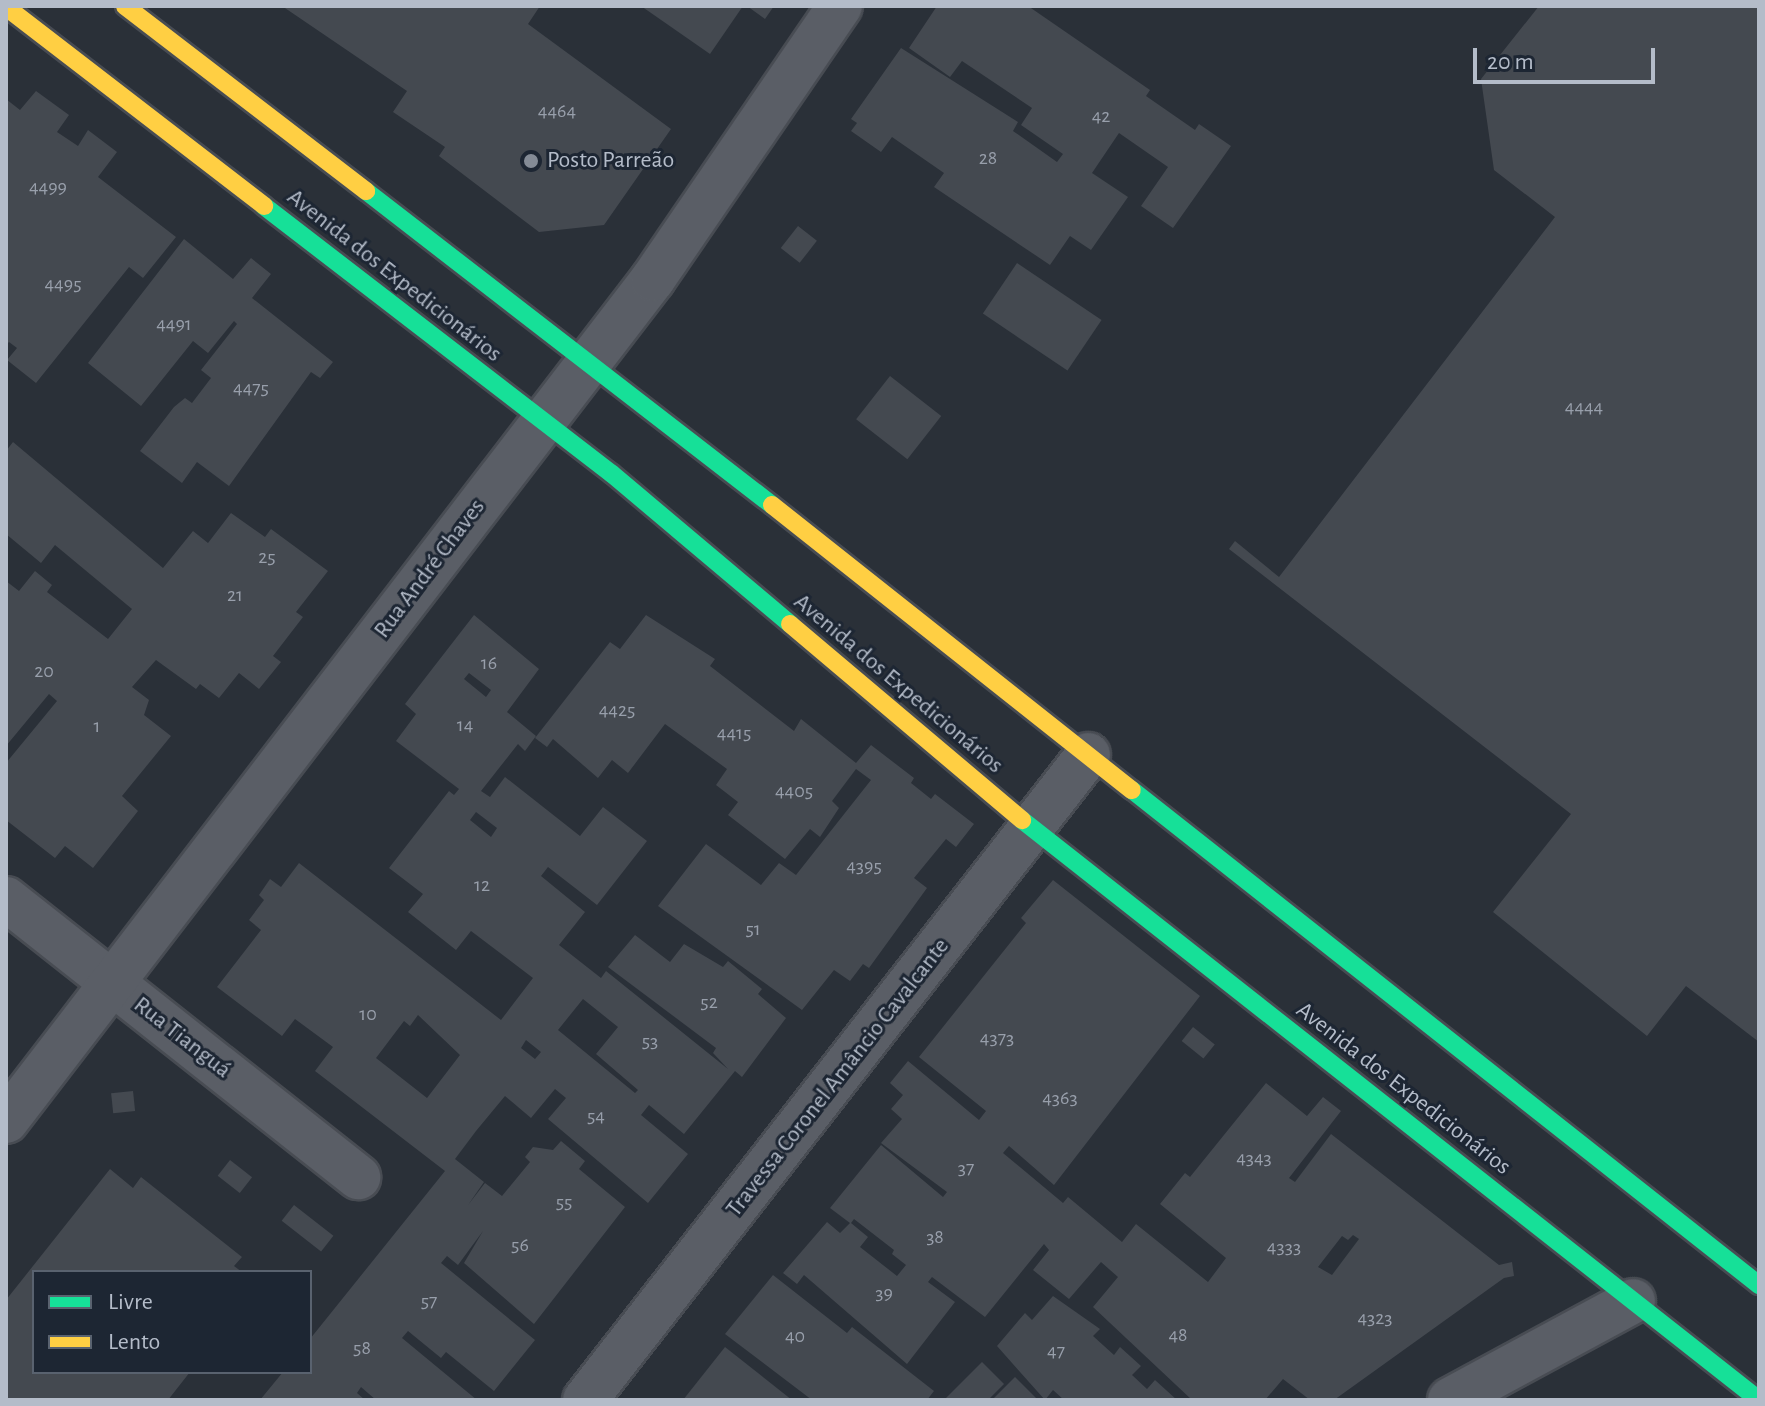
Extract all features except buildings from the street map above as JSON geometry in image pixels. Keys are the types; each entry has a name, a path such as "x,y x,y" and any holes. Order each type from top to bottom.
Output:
{"main road":[{"name":"Avenida dos Expedicionários","path":"125,6 589,363 1759,1285"},
{"name":"Avenida dos Expedicionários","path":"6,7 544,422 1032,829 1759,1400"}],"street":[{"name":"Rua André Chaves","path":"6,1121 653,279 840,6"},
{"name":"Travessa Coronel Amâncio Cavalcante","path":"585,1400 1088,755"},
{"name":"Rua Tianguá","path":"6,899 358,1177"},
{"path":"1450,1400 1633,1301"}],"traffic: fast":[{"path":"366,191 772,505"},
{"path":"264,206 612,474 790,624"},
{"path":"1132,790 1759,1285"},
{"path":"1022,820 1759,1400"}],"traffic: slow":[{"path":"125,6 366,191"},
{"path":"6,7 264,206"},
{"path":"772,505 1132,790"},
{"path":"790,624 1022,820"}],"place":[{"name":"Posto Parreão","path":"531,161"}]}
